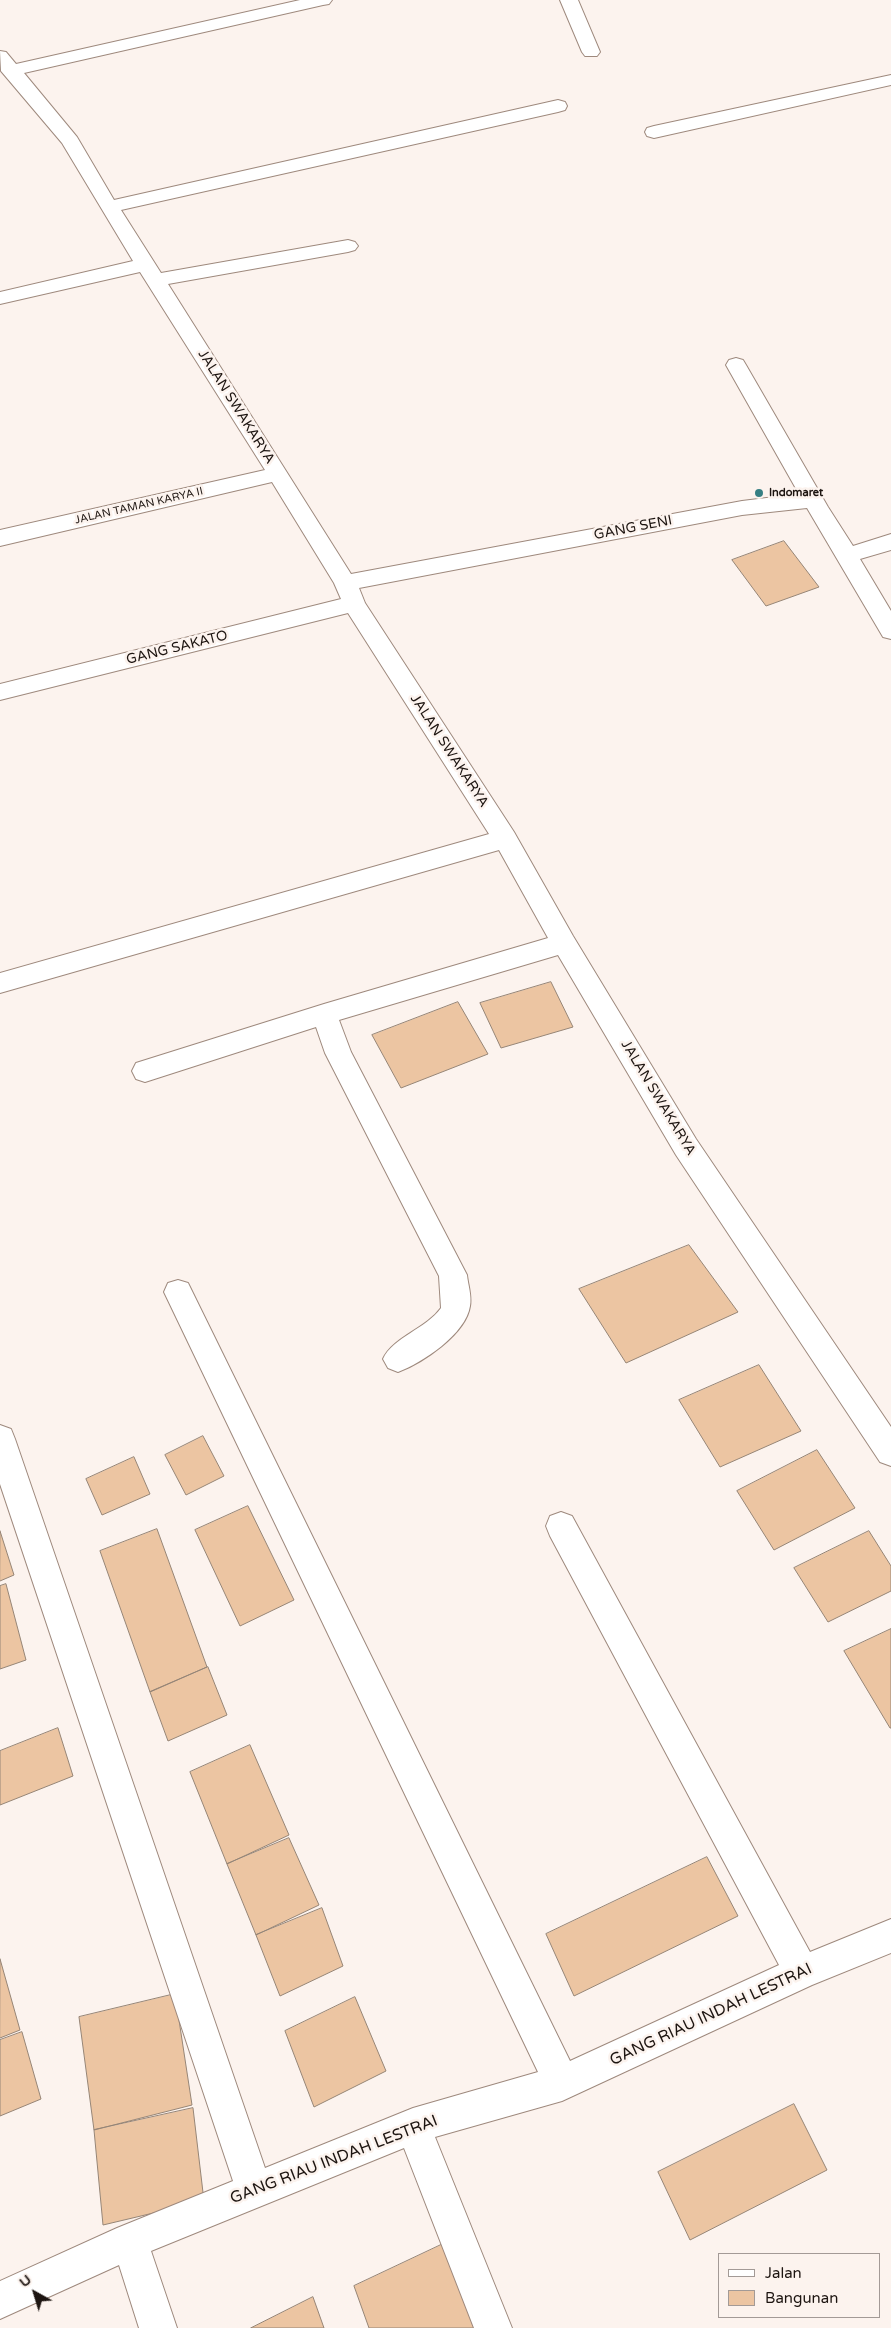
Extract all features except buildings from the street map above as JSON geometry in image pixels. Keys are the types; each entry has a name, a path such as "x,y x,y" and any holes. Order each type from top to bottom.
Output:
{"street":[{"path":"5,63 323,0"},
{"path":"570,0 591,52"},
{"name":"JALAN SWAKARYA","path":"5,63 70,141 109,207 152,272 278,474 350,594 505,839 564,943 686,1147 891,1452"},
{"path":"654,132 891,80"},
{"path":"109,207 558,106"},
{"path":"0,298 152,272 348,246"},
{"path":"736,365 891,631"},
{"name":"JALAN TAMAN KARYA II","path":"0,538 278,474"},
{"name":"GANG SENI","path":"350,594 742,508 813,500"},
{"path":"847,556 891,542"},
{"name":"GANG SAKATO","path":"0,692 350,594"},
{"path":"0,983 505,839"},
{"path":"145,1071 324,1014 564,943"},
{"path":"324,1014 338,1054 453,1275 456,1307 452,1317 430,1337 398,1359"},
{"path":"178,1292 562,2083"},
{"path":"0,1438 255,2191"},
{"path":"561,1526 802,1972"},
{"name":"GANG RIAU INDAH LESTRAI","path":"0,2300 130,2241 413,2126 562,2083 802,1972 891,1936"},
{"path":"413,2126 493,2328"},
{"path":"130,2241 158,2328"}],"place":[{"name":"Indomaret","path":"759,493"}]}
